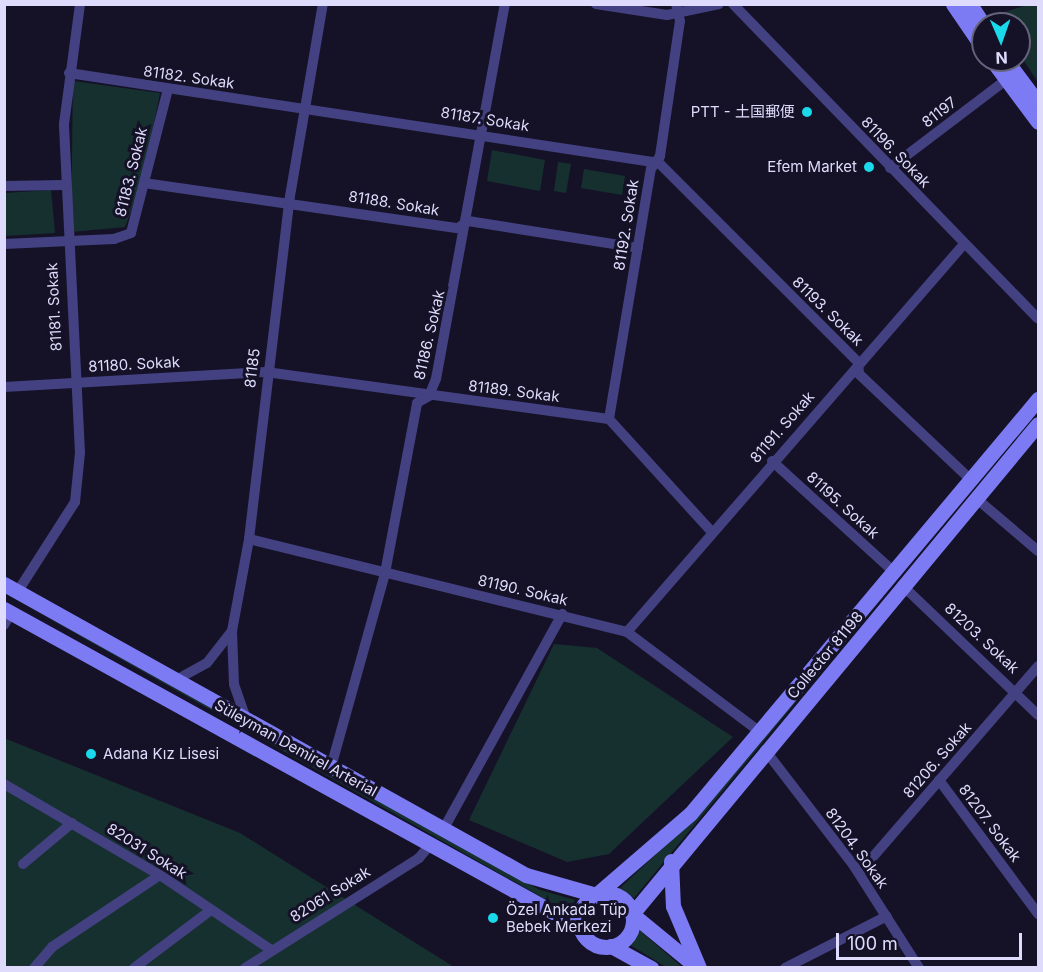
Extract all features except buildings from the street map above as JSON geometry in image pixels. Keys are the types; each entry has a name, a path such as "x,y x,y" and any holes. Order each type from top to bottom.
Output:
{"main road":[{"path":"953,4 971,30"},
{"path":"1000,72 1038,122"},
{"path":"1015,72 1038,103"},
{"name":"Collector 81198","path":"632,914 671,861 765,750 971,480 1038,399"},
{"name":"Collector 81198","path":"596,895 690,814 898,578 977,499 1038,424"},
{"name":"Süleyman Demirel Arterial","path":"11,587 526,875 596,895"},
{"name":"Süleyman Demirel Arterial","path":"7,616 580,927"},
{"path":"671,861 674,906 698,968"},
{"path":"651,968 611,946 589,940 580,927 584,905 596,895 618,896 632,914 698,968"},
{"path":"611,946 626,938 632,914"}],"street":[{"name":"81181. Sokak","path":"11,587 75,502 81,453 73,382 64,185 69,73 80,4"},
{"name":"81185","path":"246,719 234,684 232,631 249,539 266,372 289,202 323,4"},
{"name":"81186. Sokak","path":"331,767 386,573 417,403 429,396 468,221 505,4"},
{"path":"596,4 677,9 719,4"},
{"name":"81196. Sokak","path":"733,4 1038,319"},
{"name":"81192. Sokak","path":"609,419 651,169 659,163 677,9"},
{"name":"81182. Sokak","path":"69,73 305,109"},
{"name":"81197","path":"890,168 1006,80"},
{"name":"81183. Sokak","path":"66,240 114,239 131,233 168,89"},
{"name":"81187. Sokak","path":"305,109 484,134 659,163"},
{"name":"81193. Sokak","path":"659,163 858,362 860,374 971,480"},
{"name":"81188. Sokak","path":"144,183 458,228 468,221 638,248"},
{"path":"4,186 64,185"},
{"path":"4,244 66,240"},
{"name":"81191. Sokak","path":"627,632 711,531 964,244"},
{"name":"81180. Sokak","path":"4,387 266,372"},
{"name":"81189. Sokak","path":"266,372 609,419"},
{"path":"609,419 711,531"},
{"name":"81195. Sokak","path":"772,461 898,578"},
{"path":"977,499 1038,551"},
{"name":"81190. Sokak","path":"249,539 562,614 627,632 760,732"},
{"name":"81203. Sokak","path":"898,578 1018,692 1038,715"},
{"path":"443,830 562,614"},
{"name":"81185","path":"176,680 207,663 232,631"},
{"name":"81206. Sokak","path":"859,873 1018,692 1038,666"},
{"name":"81204. Sokak","path":"765,750 859,873 919,968"},
{"name":"81207. Sokak","path":"939,780 1038,914"},
{"name":"82031 Sokak","path":"4,784 160,875 271,950"},
{"path":"23,864 72,823"},
{"name":"82061 Sokak","path":"245,968 419,858 430,845"},
{"path":"34,968 52,947 160,875"},
{"path":"134,968 211,910"},
{"path":"785,968 887,916"}],"green space":[{"path":"1027,5 1038,5 1038,82 1031,72 1031,12 1005,12"},
{"path":"73,81 160,93 143,179 125,227 71,232"},
{"path":"492,150 545,160 540,191 487,181"},
{"path":"558,162 571,164 566,193 554,191"},
{"path":"584,169 625,176 622,195 581,188"},
{"path":"51,190 55,233 5,236 5,193"},
{"path":"1038,409 634,898 619,889 680,832"},
{"path":"4,593 540,890 575,900 568,912"},
{"path":"554,644 597,648 733,737 609,854 567,862 469,820"},
{"path":"4,738 240,833 454,967 5,967"},
{"path":"638,929 682,967 666,967 627,943"}],"place":[{"name":"PTT - 土国郵便","path":"807,112"},
{"name":"Efem Market","path":"869,167"},
{"name":"Adana Kız Lisesi","path":"91,754"},
{"name":"Özel Ankada Tüp Bebek Merkezi","path":"493,918"}]}
